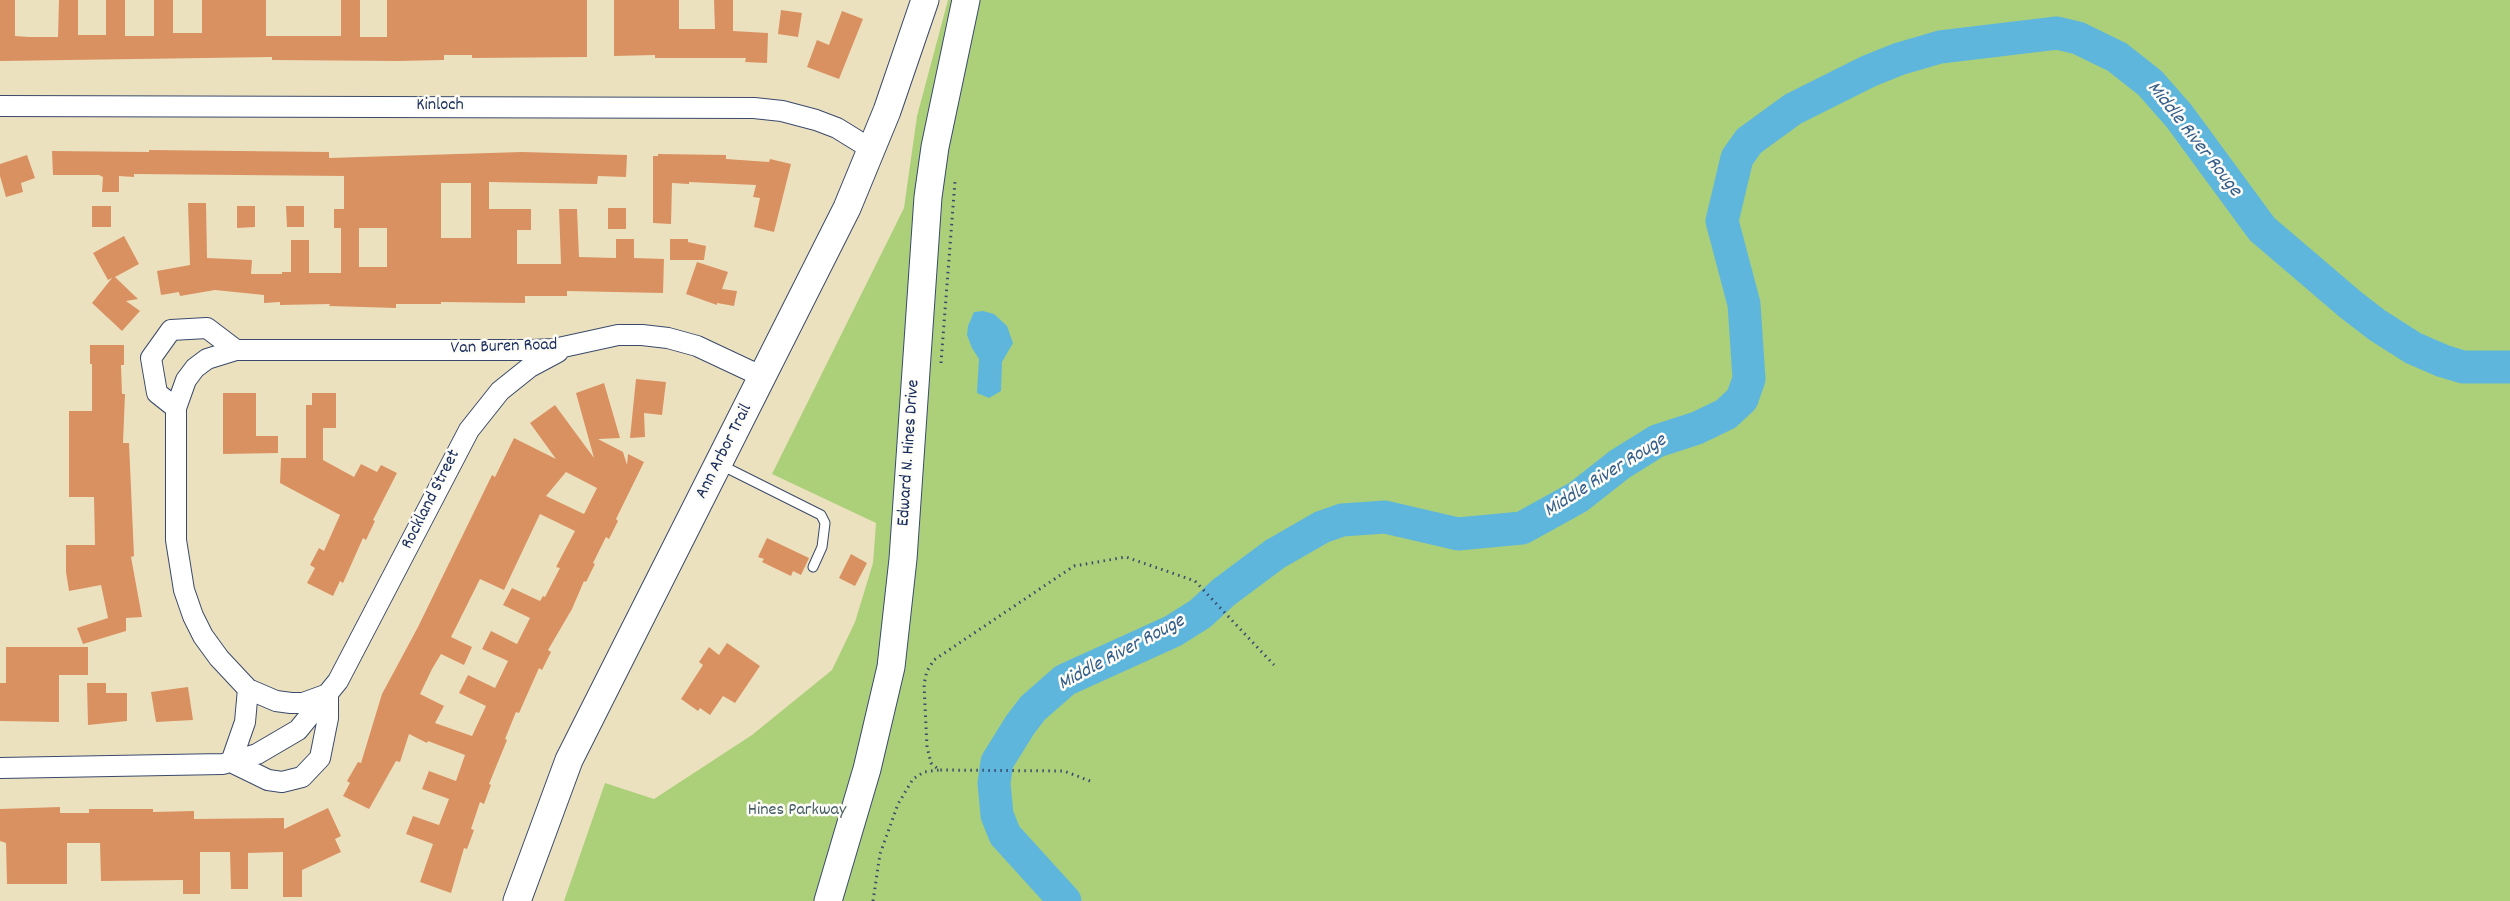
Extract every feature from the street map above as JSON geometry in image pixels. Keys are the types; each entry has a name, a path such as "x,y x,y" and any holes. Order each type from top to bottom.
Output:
{"street":[{"name":"Ann Arbor Trail","path":"517,901 569,760 847,208 887,111 925,0"},
{"name":"Edward N. Hines Drive","path":"828,901 870,759 891,667 903,559 928,196 935,147 966,0"},
{"name":"Kinloch","path":"0,106 754,108 782,111 816,120 837,128 871,149"},
{"path":"176,408 157,393 151,358 171,330 207,328 236,350"},
{"name":"Van Buren Road","path":"248,689 219,658 203,636 193,616 184,590 176,540 176,408 179,393 195,368 207,359 236,350 554,349 618,335 668,338 697,346 763,376"},
{"name":"Rockland Street","path":"0,768 202,766 231,762 257,754 298,730 328,694 344,670 469,430 487,405 507,384 530,367 577,344"},
{"path":"248,689 276,701 291,703 303,703 328,694 328,718 320,758 302,777 282,782 268,780 231,762 245,722 248,689"}],"lane":[{"path":"719,464 821,515 825,523 822,547 813,567"}],"path":[{"path":"939,770 931,763 927,747 924,684 927,670 934,660 1074,566 1126,557 1195,581 1274,665"},
{"path":"873,901 880,854 898,804 913,778 924,772 939,770 1019,769 1064,771 1090,781"}],"green space":[{"name":"Hines Parkway","path":"948,0 2510,0 2510,901 564,901 605,783 654,799 752,735 832,670 855,622 873,563 876,523 772,474 904,208 917,116"}],"water":[{"path":"983,311 994,314 1007,326 1013,343 1002,362 1001,391 989,398 977,393 979,359 967,335 974,312"}],"building":[{"path":"0,0 15,0 15,36 58,37 59,0 78,0 78,35 106,35 106,0 125,0 125,36 154,36 154,0 173,0 173,33 202,33 202,0 266,0 266,36 341,36 341,0 360,0 360,37 387,37 387,0 587,0 587,57 472,58 472,55 444,55 444,60 398,61 272,60 272,57 0,61"},
{"path":"614,0 679,0 679,29 715,29 714,0 733,0 733,31 768,33 767,63 745,62 746,58 614,56"},
{"path":"781,10 802,13 798,37 778,34"},
{"path":"842,11 863,19 839,79 807,67 817,40 829,45"},
{"path":"149,150 329,152 329,158 522,152 627,155 626,177 598,176 597,184 489,182 489,209 531,209 531,230 517,230 517,264 561,264 559,209 577,209 579,257 616,258 616,239 634,239 634,258 664,259 663,293 567,291 567,296 525,296 525,303 441,302 441,304 396,304 396,308 329,306 330,304 280,305 280,302 264,303 264,295 215,290 180,296 179,292 161,295 157,271 190,265 188,203 206,203 207,258 252,260 251,274 282,274 282,272 291,272 291,240 309,240 309,273 341,273 341,228 334,228 334,209 344,209 344,176 134,174 134,177 119,176 119,192 102,192 103,177 99,175 53,175 52,151 149,152","holes":["441,183 471,183 471,238 441,238","359,228 387,228 387,267 359,267"]},
{"path":"658,154 726,155 726,159 769,162 770,159 791,164 774,232 754,227 760,198 753,197 756,185 672,183 671,224 653,223 653,156 658,156"},
{"path":"27,155 35,178 21,183 23,192 6,197 0,176 0,164"},
{"path":"92,206 111,206 111,227 92,227"},
{"path":"237,206 255,206 255,227 237,228"},
{"path":"286,206 304,206 304,227 287,227"},
{"path":"608,208 626,208 626,229 608,229"},
{"path":"124,236 139,264 115,277 138,299 126,301 140,311 122,331 92,303 112,278 108,280 93,253"},
{"path":"670,239 688,239 688,242 706,246 704,260 670,260"},
{"path":"697,262 728,272 722,289 737,291 734,306 717,303 717,305 686,294"},
{"path":"90,345 124,345 124,365 121,365 122,394 125,394 123,443 129,443 134,556 131,557 142,617 126,618 126,631 83,644 77,628 108,618 101,585 69,591 66,572 66,545 95,545 94,497 69,497 69,411 92,411"},
{"path":"636,379 666,382 662,415 644,413 645,437 630,438"},
{"path":"604,383 620,438 598,439 623,452 627,465 628,454 644,462 616,519 618,521 609,539 606,537 586,582 584,581 572,609 548,650 551,652 542,670 539,668 519,713 516,712 489,784 491,785 484,804 480,802 471,829 474,830 467,849 464,848 451,893 420,882 433,844 406,834 413,816 439,825 449,799 422,789 429,771 456,781 465,755 428,741 427,743 409,734 400,762 396,761 369,809 343,796 350,783 347,781 358,762 361,763 382,694 418,627 492,475 495,477 514,438 556,459 530,423 555,405 594,458 576,393","holes":["566,472 597,488 584,514 546,496","540,514 575,531 556,567 560,568 545,597 543,596 540,601 512,588 503,605 530,618 517,644 491,631 482,649 508,661 495,688 468,675 459,693 486,706 472,736 435,723 444,706 420,694 432,669 441,654 464,665 472,647 451,637 480,579 504,590"]},
{"path":"223,393 256,393 256,436 278,436 278,453 223,454"},
{"path":"312,393 336,393 336,428 323,428 323,460 354,477 361,464 377,472 381,465 397,473 373,520 375,521 366,540 363,538 343,583 340,581 333,596 307,583 315,568 310,565 319,548 324,551 340,515 280,483 281,458 306,458 306,405 312,405"},
{"path":"767,538 809,558 801,575 793,571 791,576 762,562 764,559 758,557"},
{"path":"851,554 867,563 855,586 839,578"},
{"path":"727,643 760,666 735,703 723,696 710,715 700,708 698,711 681,699 703,665 699,662 709,647 719,655"},
{"path":"6,647 88,647 88,675 59,675 59,722 0,721 0,683 6,683"},
{"path":"87,683 106,683 106,693 127,693 127,721 88,725"},
{"path":"188,687 193,720 156,722 151,692"},
{"path":"60,807 60,813 89,813 89,809 153,809 153,812 194,811 194,819 284,818 284,829 328,808 341,836 335,839 341,852 302,870 302,897 283,897 283,852 248,853 248,889 231,889 230,852 200,852 200,894 183,894 183,880 101,881 100,843 67,843 67,884 7,884 6,843 0,841 0,809"}],"waterway":[{"name":"Middle River Rouge","path":"1065,901 1005,835 997,815 994,783 997,762 1033,708 1065,680 1173,631 1200,614 1224,592 1275,554 1322,527 1342,520 1385,517 1458,534 1522,528 1578,497 1620,464 1657,441 1697,428 1726,414 1742,399 1749,379 1744,304 1722,221 1737,158 1749,141 1793,109 1869,71 1899,59 1940,47 2057,33 2078,38 2117,57 2150,83 2179,116 2262,229 2351,305 2413,348 2443,361 2463,367 2510,367"}]}
